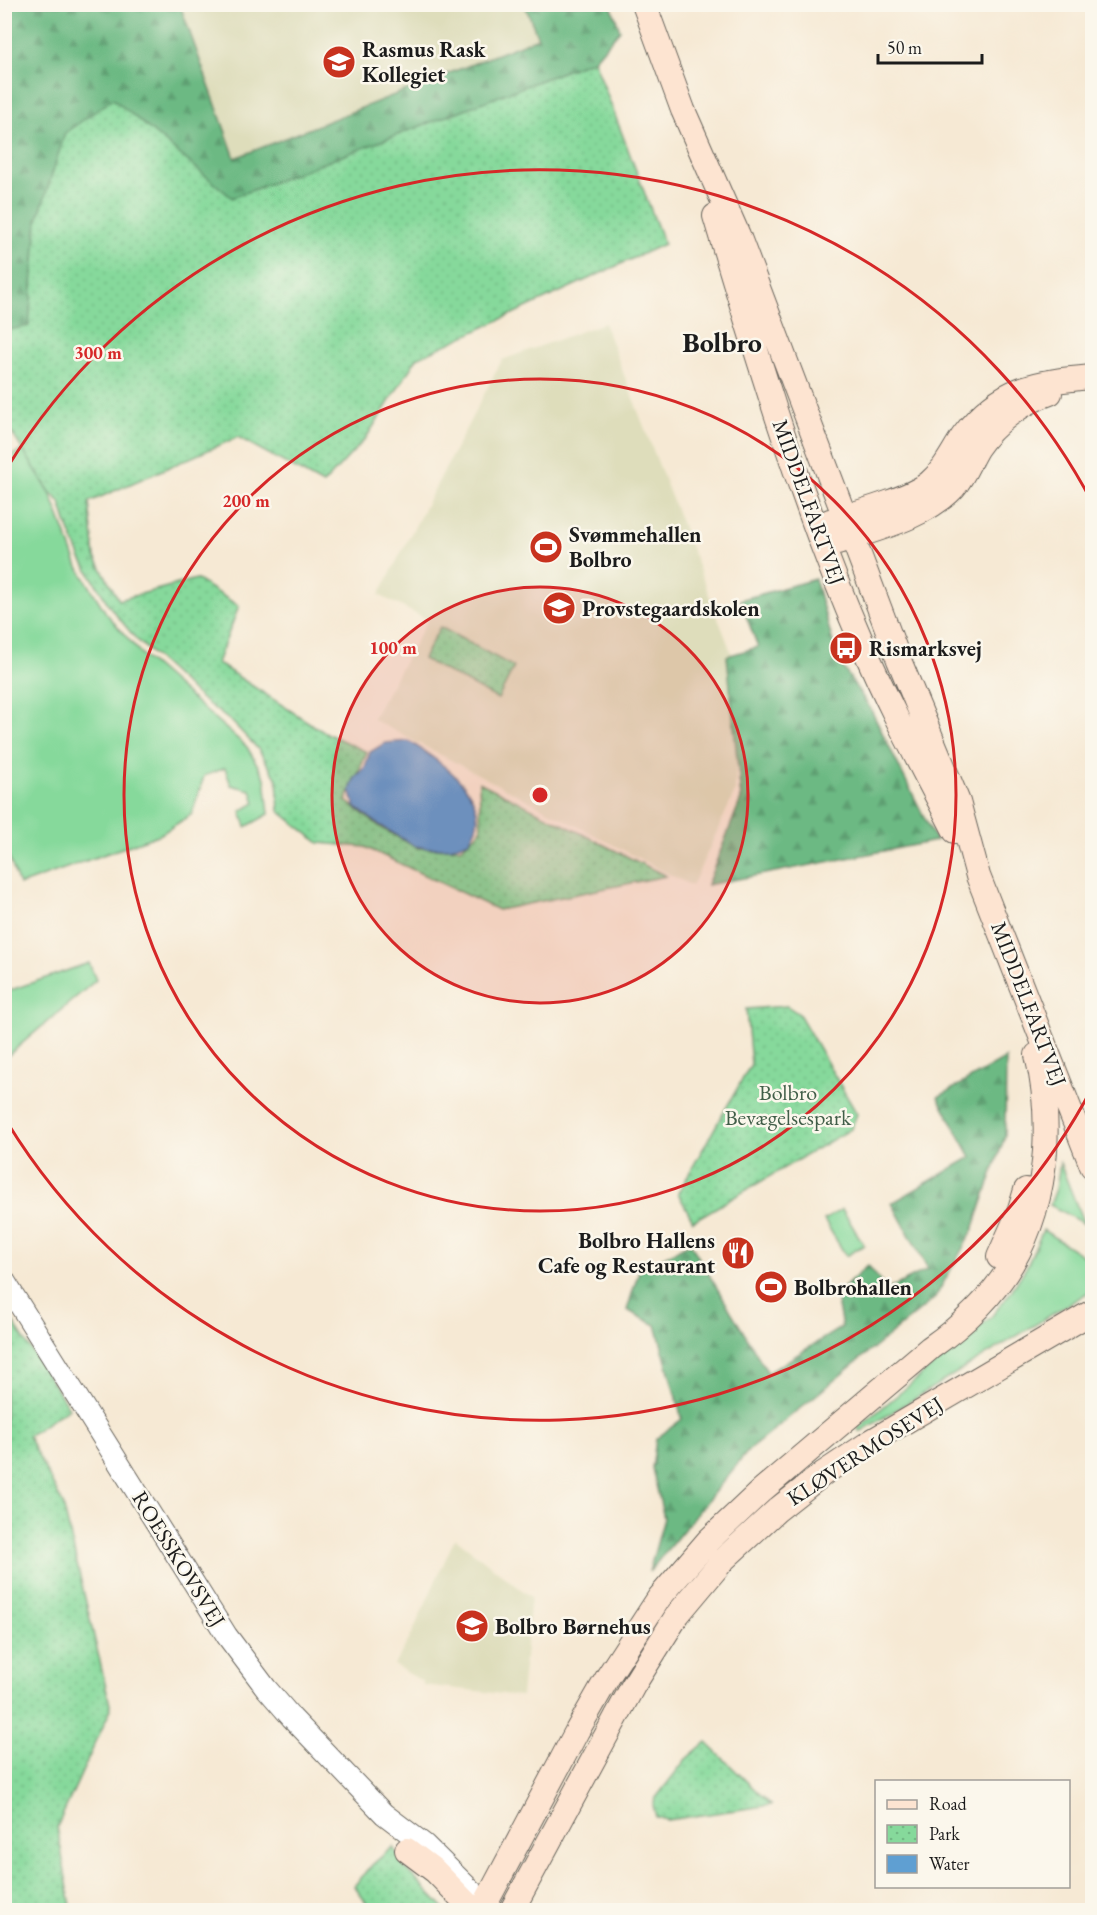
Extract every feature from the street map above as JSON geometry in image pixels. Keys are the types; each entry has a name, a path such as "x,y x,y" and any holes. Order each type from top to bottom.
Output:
{"main road":[{"name":"MIDDELFARTVEJ","path":"644,4 683,110 738,235 838,532 862,644 978,876 1092,1166"},
{"name":"MIDDELFARTVEJ","path":"683,110 753,345 915,700 958,802 978,876"},
{"path":"838,532 927,484 949,460 975,421 1013,392 1035,384 1092,377"},
{"path":"838,532 919,512 939,501 955,486 989,432 1009,415 1040,396 1092,382"},
{"path":"838,532 872,555 954,769 958,802"},
{"name":"KLØVERMOSEVEJ","path":"485,1909 552,1777 609,1675 659,1598 708,1541 762,1490 930,1348 957,1329 980,1306 1008,1272 1030,1230 1043,1179 1047,1127 1045,1095 1038,1059 1007,949"},
{"name":"KLØVERMOSEVEJ","path":"512,1911 633,1686 678,1614 724,1559 777,1510 824,1473 872,1440 1092,1311"},
{"path":"407,1850 485,1909"}],"street":[{"name":"ROESSKOVSVEJ","path":"4,1280 227,1636 266,1688 384,1814 425,1845 485,1909"},
{"name":"ROESSKOVSVEJ","path":"384,1814 420,1869 460,1911"}],"shaded area":[{"name":"Rasmus Rask Kollegiet","path":"180,5 525,5 538,38 235,159"},
{"name":"Provstegaardskolen","path":"604,323 740,675 735,792 692,886 372,719 428,620 379,595 502,360"},
{"name":"Bolbro Børnehus","path":"455,1538 531,1597 521,1696 423,1685 422,1681 394,1665 409,1640"}],"green space":[{"path":"5,5 180,5 235,158 538,38 525,5 611,5 620,30 594,60 232,198 113,99 37,222 29,326 5,331"},
{"path":"594,60 664,244 417,358 366,438 323,484 238,437 89,502 95,557 119,600 196,579 239,606 217,663 322,731 367,752 346,801 383,829 417,848 461,848 481,830 479,782 666,876 498,910 365,847 319,843 279,811 277,779 258,749 233,723 200,698 136,639 110,607 81,559 60,502 50,492 13,435 5,417 5,331 29,326 37,222 65,133 113,99 232,198"},
{"path":"24,450 51,495 78,567 106,613 143,656 247,747 265,778 269,814 246,827 241,811 255,803 251,790 231,785 225,768 204,776 192,814 161,834 19,885 5,846 4,458"},
{"path":"815,579 838,660 870,708 936,841 707,885 741,799 727,656 758,647 740,600"},
{"path":"440,627 514,667 498,699 423,659"},
{"path":"89,963 96,980 5,1058 5,992"},
{"name":"Bolbro Bevægelsespark","path":"787,1006 799,1014 857,1114 851,1129 693,1221 678,1193 751,1064 746,1009"},
{"path":"1006,1058 1005,1136 973,1230 935,1298 749,1450 649,1572 664,1518 652,1468 656,1439 682,1419 656,1325 627,1310 639,1271 690,1243 768,1373 842,1327 836,1295 868,1265 887,1290 928,1269 892,1203 971,1157 938,1097"},
{"path":"1060,1163 1084,1224 1050,1205 1056,1189"},
{"path":"842,1209 864,1245 846,1256 824,1220"},
{"path":"1043,1230 1088,1259 1092,1265 1092,1290 860,1432 858,1428 991,1317 1027,1266"},
{"path":"5,1310 69,1408 28,1436 63,1504 111,1709 57,1827 71,1906 75,1910 5,1910"},
{"path":"706,1742 771,1805 667,1820 656,1817 653,1805 655,1799 686,1759"},
{"path":"393,1847 405,1868 445,1910 363,1910 368,1905 354,1886 373,1864"}],"water":[{"path":"409,741 443,765 465,786 477,811 477,824 469,841 451,848 414,846 355,807 350,790 354,779 365,767 370,752 385,743"}],"place":[{"name":"Rasmus Rask Kollegiet","path":"339,62"},
{"name":"Svømmehallen Bolbro","path":"546,547"},
{"name":"Provstegaardskolen","path":"559,608"},
{"name":"Rismarksvej","path":"846,648"},
{"name":"Bolbro Hallens Cafe og Restaurant","path":"738,1253"},
{"name":"Bolbrohallen","path":"771,1287"},
{"name":"Bolbro Børnehus","path":"472,1626"}],"district":[{"name":"Bolbro","path":"722,342"}]}
